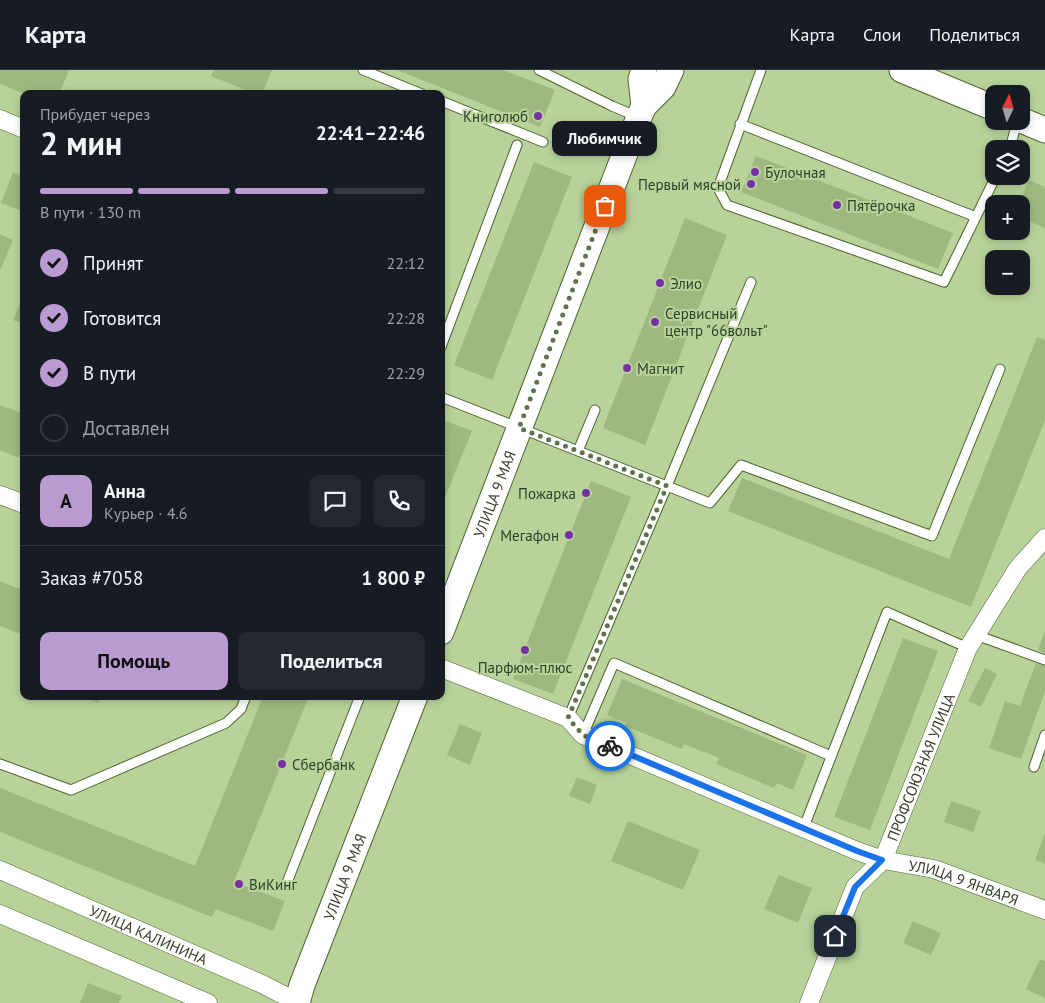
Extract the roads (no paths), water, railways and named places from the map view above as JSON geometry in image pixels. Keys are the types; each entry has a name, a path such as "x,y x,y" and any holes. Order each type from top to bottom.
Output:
{"street":[{"name":"УЛИЦА 9 МАЯ","path":"642,112 641,79 644,70"},
{"name":"УЛИЦА 9 МАЯ","path":"445,622 642,112 663,87 671,70"},
{"path":"902,70 985,104"},
{"path":"0,119 20,127"},
{"path":"1030,124 1045,130"},
{"path":"0,495 20,502"},
{"name":"ПРОФСОЮЗНАЯ УЛИЦА","path":"809,1003 855,887 882,860 972,641 1018,568 1045,538"},
{"name":"УЛИЦА 9 ЯНВАРЯ","path":"445,670 568,718 583,735 857,851 882,860 934,869 1045,910"},
{"name":"УЛИЦА 9 МАЯ","path":"297,1003 413,700"},
{"name":"УЛИЦА КАЛИНИНА","path":"0,870 262,984 297,1003"},
{"path":"0,914 208,1003"}],"lane":[{"path":"363,70 412,90"},
{"path":"539,70 612,106 642,112"},
{"path":"761,70 718,188 727,204 944,282 992,185"},
{"path":"445,104 543,142"},
{"path":"740,124 976,217"},
{"path":"445,335 517,145"},
{"path":"568,718 667,486 750,282"},
{"path":"445,399 710,503 741,465 932,536 1000,369"},
{"path":"578,451 595,410"},
{"path":"804,827 886,612 972,641 1045,660"},
{"path":"583,735 614,663 830,756"},
{"path":"0,764 70,790 226,723 241,709 244,700"},
{"path":"288,880 358,700"},
{"path":"1034,767 1045,735"}],"place":[{"name":"Книголюб","path":"538,116"},
{"name":"Булочная","path":"755,172"},
{"name":"Первый мясной","path":"751,184"},
{"name":"Пятёрочка","path":"837,205"},
{"name":"Любимчик","path":"605,206"},
{"name":"Элио","path":"660,283"},
{"name":"Сервисный центр \"66вольт\"","path":"655,322"},
{"name":"Магнит","path":"627,368"},
{"name":"Пожарка","path":"586,493"},
{"name":"Мегафон","path":"569,535"},
{"name":"Парфюм-плюс","path":"525,650"},
{"name":"Сбербанк","path":"282,764"},
{"name":"ВиКинг","path":"239,884"}]}
